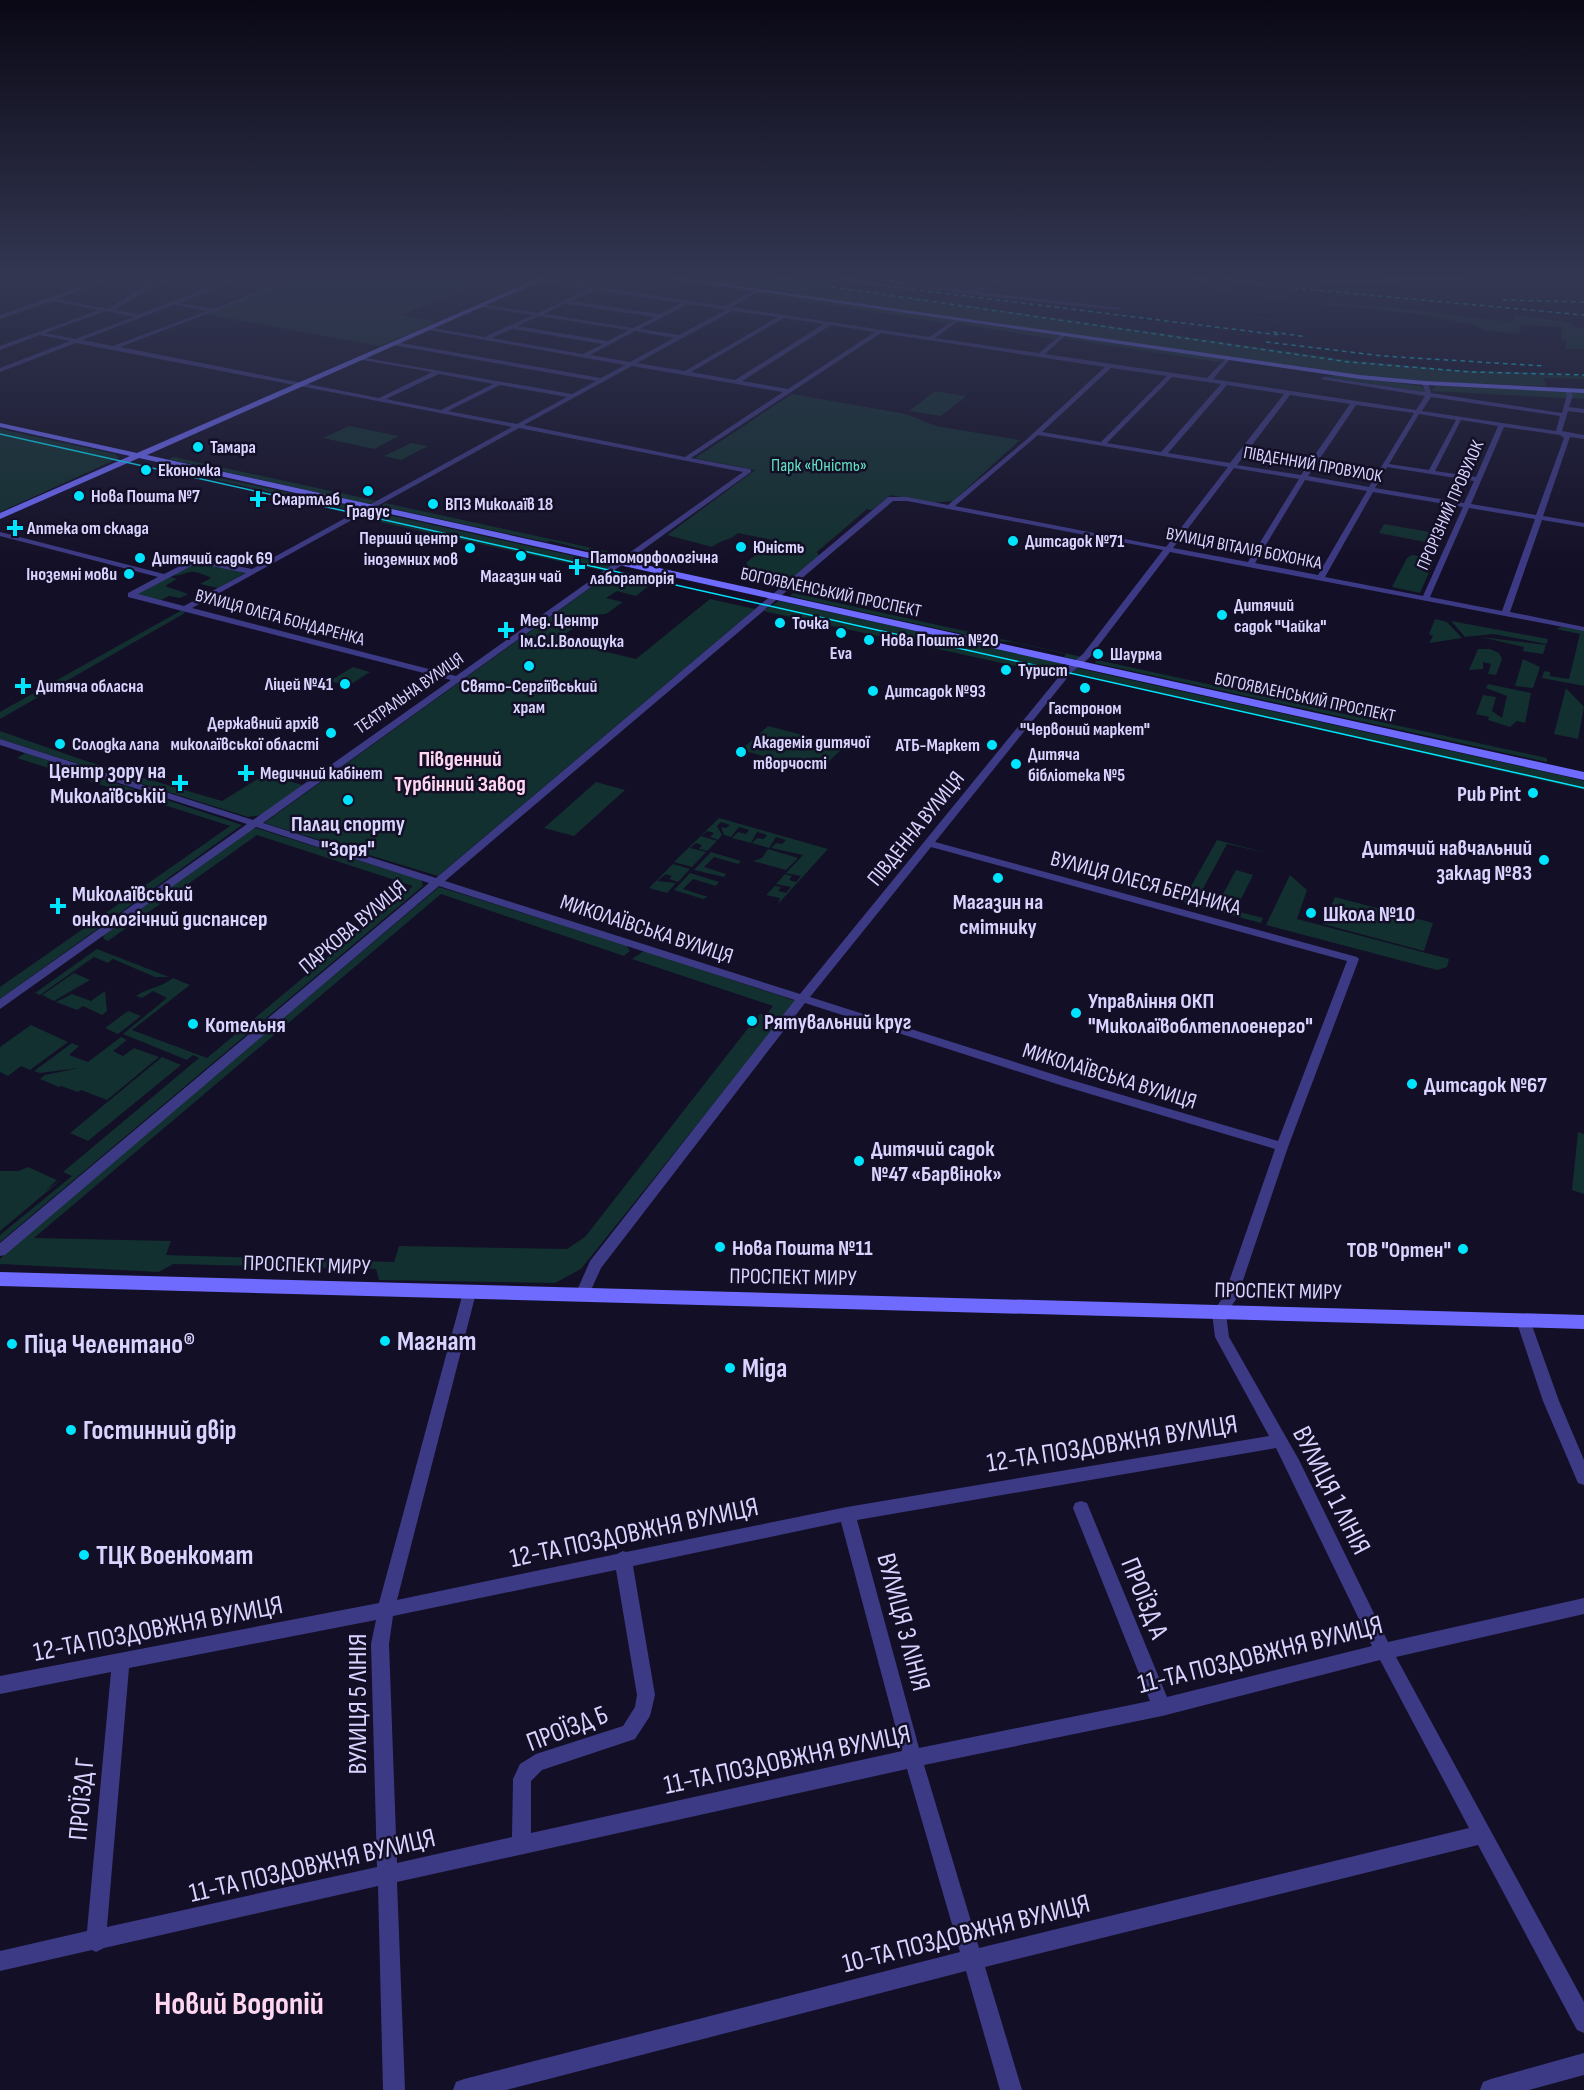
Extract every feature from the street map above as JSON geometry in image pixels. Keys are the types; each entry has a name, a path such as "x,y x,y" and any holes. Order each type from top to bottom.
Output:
{"main road":[{"path":"0,516 161,448 327,374"},
{"path":"1292,374 1323,381 1425,383 1584,391"},
{"name":"БОГОЯВЛЕНСЬКИЙ ПРОСПЕКТ","path":"0,425 1584,777"},
{"path":"119,451 136,452 161,448"},
{"path":"116,466 124,458 119,451"},
{"path":"116,466 157,461"},
{"name":"ПРОСПЕКТ МИРУ","path":"0,1279 1584,1322"}],"street":[{"path":"247,374 688,457 816,374"},
{"path":"381,399 435,374"},
{"path":"447,374 572,396"},
{"path":"566,374 603,380"},
{"path":"185,609 614,374"},
{"path":"689,374 790,391"},
{"path":"736,382 750,374"},
{"path":"950,507 1101,374"},
{"path":"1161,374 1584,437"},
{"path":"1208,381 1214,374"},
{"path":"1102,444 1171,375"},
{"path":"1309,396 1323,381 1565,412 1584,411"},
{"path":"443,411 499,383"},
{"path":"1425,383 1430,395"},
{"path":"1163,454 1224,384"},
{"path":"1505,614 1567,437 1559,432 1570,394 1567,390"},
{"name":"ПІВДЕННА ВУЛИЦЯ","path":"582,1295 595,1265 802,999 1169,550 1288,393"},
{"path":"1320,578 1410,421 1419,413 1430,395"},
{"path":"1250,565 1354,403"},
{"path":"1431,472 1458,418"},
{"name":"ПРОРІЗНИЙ ПРОВУЛОК","path":"1426,598 1502,425"},
{"name":"ПІВДЕННИЙ ПРОВУЛОК","path":"1036,433 1584,525"},
{"name":"ТЕАТРАЛЬНА ВУЛИЦЯ","path":"0,1005 749,471 688,457"},
{"path":"1385,465 1479,480"},
{"name":"ВУЛИЦЯ ВІТАЛІЯ БОХОНКА","path":"898,498 1584,628"},
{"name":"ПАРКОВА ВУЛИЦЯ","path":"0,1251 887,501 898,498"},
{"path":"0,534 162,576"},
{"name":"ВУЛИЦЯ ОЛЕГА БОНДАРЕНКА","path":"254,572 200,559 162,576 130,595 458,680"},
{"name":"МИКОЛАЇВСЬКА ВУЛИЦЯ","path":"0,742 1064,1082 1282,1147"},
{"name":"ВУЛИЦЯ ОЛЕСЯ БЕРДНИКА","path":"929,843 1353,959 1282,1147"},
{"path":"1219,1313 1230,1298 1282,1147"},
{"name":"ВУЛИЦЯ 5 ЛІНІЯ","path":"394,2090 380,1644 386,1610 469,1293"},
{"name":"ВУЛИЦЯ 1 ЛІНІЯ","path":"1219,1313 1222,1337 1280,1442 1384,1651 1584,2023"},
{"path":"1523,1320 1551,1401 1584,1478"},
{"name":"12-ТА ПОЗДОВЖНЯ ВУЛИЦЯ","path":"0,1685 386,1610 846,1514 1280,1442"},
{"name":"ПРОЇЗД А","path":"1081,1508 1162,1707"},
{"name":"ВУЛИЦЯ 3 ЛІНІЯ","path":"846,1514 913,1760 974,1959 1011,2090"},
{"name":"ПРОЇЗД Б","path":"521,1845 522,1779 526,1771 536,1763 629,1733 644,1710 646,1695 623,1559"},
{"name":"11-ТА ПОЗДОВЖНЯ ВУЛИЦЯ","path":"0,1961 387,1877 521,1845 1162,1707 1384,1651 1584,1606"},
{"name":"ПРОЇЗД Г","path":"96,1941 121,1662"},
{"name":"10-ТА ПОЗДОВЖНЯ ВУЛИЦЯ","path":"464,2090 974,1959 1483,1834"},
{"path":"1491,2090 1584,2064"}],"green space":[{"path":"1343,374 1569,374 1584,374 1516,374 1584,376 1584,379 1543,378 1547,386 1456,383"},
{"path":"1336,375 1421,386 1426,392 1327,377"},
{"path":"1437,386 1584,392 1584,399 1430,391"},
{"path":"935,391 966,396 941,416 909,411"},
{"name":"Парк «Юність»","path":"792,394 906,414 936,426 1020,440 953,501 931,503 890,495 872,510 867,509 817,552 819,556 786,584 756,577 746,563 773,540 738,533 712,547 667,535 755,470 695,458"},
{"path":"349,426 399,436 374,449 323,438"},
{"path":"0,429 115,454 119,458 0,512"},
{"path":"411,443 428,446 401,460 384,456"},
{"path":"174,457 377,501 369,504 168,459"},
{"path":"191,474 362,509 359,512"},
{"path":"385,503 629,556 620,559 551,541 546,542 381,506"},
{"path":"370,511 611,566 604,571 357,517"},
{"path":"1384,524 1441,534 1436,544 1379,533"},
{"path":"1412,555 1435,559 1420,593 1392,587 1407,558"},
{"path":"197,561 247,572 218,588 200,584 211,578 198,573 171,575"},
{"path":"611,573 632,578 620,589 631,581 650,585 636,596 617,591 606,598 623,602 606,614 591,615 557,640 636,659 710,599 755,609 438,876 264,823"},
{"path":"168,576 177,579 165,586 188,594 180,598 169,596 161,600 135,594"},
{"path":"793,593 1082,657 1077,660 1064,657 1066,654 1012,642 994,641 790,596"},
{"path":"779,601 1061,663 1064,666 1057,675 763,611"},
{"path":"182,610 185,613 0,719 0,712"},
{"path":"1435,619 1447,622 1462,638 1429,643 1433,636 1429,634"},
{"path":"1451,621 1548,639 1547,644 1493,634 1465,637"},
{"path":"1561,627 1584,630 1584,686 1542,678 1544,671 1550,672 1550,676 1569,679 1580,634 1556,629"},
{"path":"1481,637 1546,645 1543,654 1523,651 1524,647"},
{"path":"1478,649 1490,649 1499,653 1502,659 1496,675 1488,674 1491,664 1483,662 1483,669 1469,670"},
{"path":"1523,659 1540,667 1533,688 1515,686"},
{"path":"1097,660 1547,758 1547,762 1095,663"},
{"path":"353,667 370,672 348,686 330,681"},
{"path":"1077,668 1564,776 1584,781 1584,790 1070,673"},
{"path":"1488,684 1531,693 1525,723 1517,721 1510,727 1488,720 1489,717 1476,714 1483,695 1496,697 1492,711 1502,718 1507,696 1486,688"},
{"path":"1566,688 1584,707 1578,739 1554,734"},
{"path":"768,726 845,746 819,771 741,750"},
{"path":"0,731 86,761 222,801 264,775 303,785 262,815 248,817 0,739"},
{"path":"25,753 242,825 0,999 0,987 230,826 17,758"},
{"path":"596,782 625,790 574,836 544,828"},
{"path":"719,818 828,849 778,904 780,898 766,895 775,886 781,887 778,891 786,893 791,887 776,884 785,874 792,876 789,880 796,882 801,876 786,873 803,855 771,848 776,843 782,844 786,840 776,837 769,848 752,843 757,838 764,839 767,835 757,832 751,843 732,838 738,832 746,834 749,830 739,827 731,837 724,835 721,827 726,828 730,825 721,822 717,826 722,835 718,840 710,837 714,833 707,831 701,836 717,841 707,851 699,849 702,845 696,843 690,848 706,852 692,867 674,862"},
{"path":"256,828 418,879 422,881 423,886 0,1242 0,1235 72,1176 63,1172 199,1058 193,1055 187,1060 123,1034 167,998 153,991 142,998 136,996 173,978 190,985 132,1030 207,1058 413,886 257,835 108,941 104,939 103,935 249,830"},
{"path":"1217,840 1267,853 1227,844 1198,898 1201,902 1263,918 1261,923 1182,902"},
{"path":"768,849 798,858 786,870 753,861 762,858"},
{"path":"711,852 741,861 738,864 714,857 704,867 726,874 724,877 694,870"},
{"path":"673,864 690,869 678,882 669,879 672,876 666,874 657,881 676,883 667,893 649,888"},
{"path":"1236,870 1253,875 1241,899 1223,894"},
{"path":"690,873 719,882 716,886 693,879 683,889 708,897 703,899 674,890"},
{"path":"1290,875 1307,890 1297,919 1449,959 1447,967 1437,970 1266,925"},
{"path":"439,887 626,945 630,951 624,956 441,894 34,1238 171,1241 166,1255 394,1262 399,1246 567,1249 585,1237 749,1027 760,1014 766,1015 773,1006 632,959 644,951 796,1001 581,1269 555,1283 379,1280 376,1269 173,1264 159,1272 0,1264 0,1259 16,1243"},
{"path":"1335,897 1433,923 1424,951 1323,924"},
{"path":"97,949 169,977 155,977 113,959 108,963 94,957 40,995 35,993"},
{"path":"74,973 90,980 54,1001 42,995"},
{"path":"105,991 107,1011 102,1015 83,1006 77,1010 56,1002 72,994 91,1001"},
{"path":"128,1011 141,1016 118,1034 105,1028"},
{"path":"31,1025 68,1042 30,1070 21,1066 8,1076 0,1072 0,1047"},
{"path":"121,1037 127,1040 113,1051 123,1056 134,1048 159,1057 107,1100 81,1090 78,1092 59,1087 40,1079 45,1075 79,1068 40,1073 34,1071 72,1043 79,1046 69,1055 88,1062"},
{"path":"162,1057 181,1065 88,1141 70,1133"},
{"path":"1578,1132 1584,1134 1584,1194 1572,1190"},
{"path":"28,1167 57,1180 45,1191 62,1179 0,1231 0,1171 18,1171"}],"tram line":[{"path":"0,434 1584,788"}],"railway":[{"path":"1529,374 1584,375"}],"place":[{"name":"Тамара","path":"198,447"},
{"name":"Економка","path":"146,470"},
{"name":"Градус","path":"368,491"},
{"name":"Нова Пошта №7","path":"79,496"},
{"name":"Смартлаб","path":"258,499"},
{"name":"ВПЗ Миколаїв 18","path":"433,504"},
{"name":"Аптека от склада","path":"15,528"},
{"name":"Дитсадок №71","path":"1013,541"},
{"name":"Юність","path":"741,547"},
{"name":"Перший центр іноземних мов","path":"470,548"},
{"name":"Магазин чай","path":"521,556"},
{"name":"Дитячий садок 69","path":"140,558"},
{"name":"Патоморфологічна лабораторія","path":"577,567"},
{"name":"Іноземні мови","path":"129,574"},
{"name":"Дитячий садок \"Чайка\"","path":"1222,615"},
{"name":"Точка","path":"780,623"},
{"name":"Мед. Центр Ім.С.І.Волощука","path":"506,630"},
{"name":"Eva","path":"841,633"},
{"name":"Нова Пошта №20","path":"869,640"},
{"name":"Шаурма","path":"1098,654"},
{"name":"Свято-Сергіївський храм","path":"529,666"},
{"name":"Турист","path":"1006,670"},
{"name":"Ліцей №41","path":"345,684"},
{"name":"Дитяча обласна","path":"23,686"},
{"name":"Гастроном \"Червоний маркет\"","path":"1085,688"},
{"name":"Дитсадок №93","path":"873,691"},
{"name":"Державний архів миколаївської області","path":"331,733"},
{"name":"Солодка лапа","path":"60,744"},
{"name":"АТБ-Маркет","path":"992,745"},
{"name":"Академія дитячої творчості","path":"741,752"},
{"name":"Дитяча бібліотека №5","path":"1016,764"},
{"name":"Медичний кабінет","path":"246,773"},
{"name":"Центр зору на Миколаївській","path":"180,783"},
{"name":"Pub Pint","path":"1533,793"},
{"name":"Палац спорту \"Зоря\"","path":"348,800"},
{"name":"Дитячий навчальний заклад №83","path":"1544,860"},
{"name":"Магазин на смітнику","path":"998,878"},
{"name":"Миколаївський онкологічний диспансер","path":"58,906"},
{"name":"Школа №10","path":"1311,913"},
{"name":"Управління ОКП \"Миколаївоблтеплоенерго\"","path":"1076,1013"},
{"name":"Рятувальний круг","path":"752,1021"},
{"name":"Котельня","path":"193,1024"},
{"name":"Дитсадок №67","path":"1412,1084"},
{"name":"Дитячий садок №47 «Барвінок»","path":"859,1161"},
{"name":"Нова Пошта №11","path":"720,1247"},
{"name":"ТОВ \"Ортен\"","path":"1463,1249"},
{"name":"Магнат","path":"385,1341"},
{"name":"Піца Челентано®","path":"12,1344"},
{"name":"Міда","path":"730,1368"},
{"name":"Гостинний двір","path":"71,1430"},
{"name":"ТЦК Военкомат","path":"84,1555"}],"district":[{"name":"Південний Турбінний Завод","path":"460,770"},
{"name":"Новий Водопій","path":"239,2003"}]}
